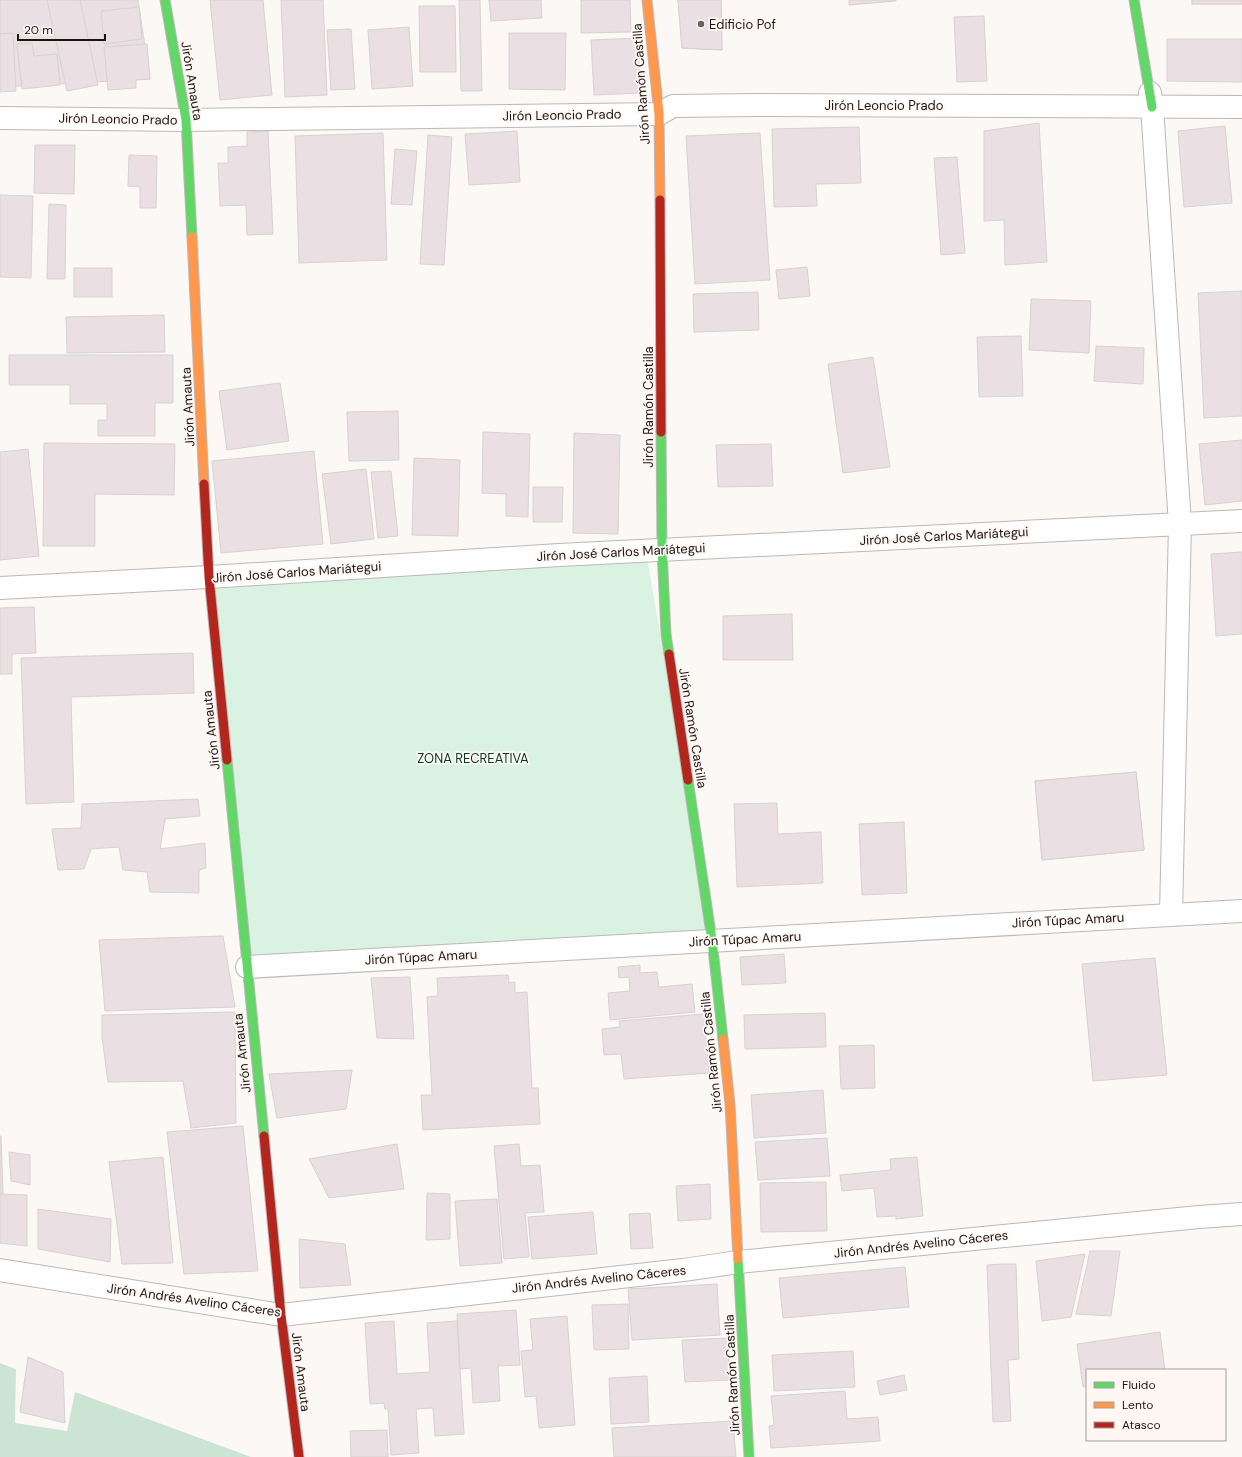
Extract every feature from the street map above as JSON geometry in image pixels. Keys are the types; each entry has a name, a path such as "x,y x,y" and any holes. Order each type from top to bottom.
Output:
{"street":[{"name":"Jirón Amauta","path":"165,0 186,120 209,578 281,1315 299,1457"},
{"name":"Jirón Ramón Castilla","path":"647,0 659,114 662,550 666,634 712,940 730,1104 749,1457"},
{"path":"1135,4 1152,107 1180,524 1171,914"},
{"name":"Jirón Leoncio Prado","path":"0,118 186,120 659,114 673,106 755,105 1242,107"},
{"name":"Jirón José Carlos Mariátegui","path":"0,588 209,578 558,555 1242,521"},
{"name":"Jirón Túpac Amaru","path":"247,966 1242,911"},
{"name":"Jirón Andrés Avelino Cáceres","path":"0,1270 281,1315 683,1270 738,1262 1242,1214"}],"green space":[{"name":"ZONA RECREATIVA","path":"646,551 712,940 247,967 209,577"},
{"path":"0,1363 16,1369 15,1423 67,1431 75,1392 251,1457 0,1457"}],"building":[{"path":"0,0 138,0 150,79 0,87"},
{"path":"47,0 80,0 98,85 67,91"},
{"path":"210,0 263,0 272,95 220,100"},
{"path":"281,0 323,0 327,95 285,97"},
{"path":"459,0 480,0 482,91 461,91"},
{"path":"489,0 541,0 542,18 491,21"},
{"path":"581,0 630,0 631,32 581,33"},
{"name":"Edificio Pof","path":"678,0 721,0 722,50 682,48"},
{"name":"Edificio Pof","path":"678,0 721,0 722,50 682,48"},
{"path":"849,0 896,0 896,1 849,5"},
{"path":"1192,0 1242,0 1242,4 1192,4"},
{"path":"1192,0 1242,0 1242,4 1192,4"},
{"path":"419,6 455,6 456,72 420,72"},
{"path":"139,7 142,39 104,44 101,11"},
{"path":"984,16 987,81 957,82 954,17"},
{"path":"409,27 413,86 372,89 368,30"},
{"path":"351,29 355,89 331,90 327,30"},
{"path":"13,33 16,91 0,92 0,34"},
{"path":"509,33 566,33 565,90 509,89"},
{"path":"638,38 640,93 594,95 591,40"},
{"path":"1167,39 1242,39 1242,82 1167,81"},
{"path":"32,43 34,56 57,54 60,85 22,89 17,44"},
{"path":"147,44 150,79 136,80 136,88 108,90 104,47"},
{"path":"1039,123 1047,262 1005,265 1004,220 984,221 984,131"},
{"path":"1225,126 1232,203 1184,207 1178,131"},
{"path":"859,127 861,183 816,184 817,206 774,207 772,129"},
{"path":"268,131 273,234 247,235 246,205 220,206 218,163 228,163 228,147 247,146 247,132"},
{"path":"517,131 520,182 469,185 465,134"},
{"path":"383,133 387,260 299,263 295,136"},
{"path":"760,133 770,280 695,284 686,136"},
{"path":"428,135 452,137 444,265 420,264"},
{"path":"35,145 75,145 74,194 34,193"},
{"path":"395,149 417,151 412,205 391,204"},
{"path":"129,155 157,156 156,208 140,208 140,187 128,186"},
{"path":"957,157 965,253 941,255 934,158"},
{"path":"0,195 33,196 31,278 0,277"},
{"path":"49,204 66,205 65,279 47,279"},
{"path":"807,267 810,296 779,299 776,270"},
{"path":"74,268 112,268 112,297 74,297"},
{"path":"1242,291 1242,416 1204,418 1198,293"},
{"path":"758,292 759,330 694,332 693,294"},
{"path":"1031,299 1091,301 1089,353 1029,350"},
{"path":"164,315 165,352 67,353 66,317"},
{"path":"1021,336 1023,396 979,397 977,337"},
{"path":"1096,346 1144,348 1143,384 1094,381"},
{"path":"9,355 173,355 173,403 155,403 155,436 98,436 98,420 107,420 107,404 70,404 70,385 9,385"},
{"path":"873,357 890,467 843,473 828,364"},
{"path":"280,383 289,441 227,450 219,391"},
{"path":"398,411 399,460 349,461 347,412"},
{"path":"483,432 530,434 528,517 506,516 506,494 482,493"},
{"path":"574,433 620,435 618,534 573,533"},
{"path":"1242,440 1242,501 1205,505 1199,444"},
{"path":"44,443 175,444 174,495 95,494 95,546 43,546"},
{"path":"771,444 773,486 718,487 716,445"},
{"path":"28,449 39,556 0,560 0,452"},
{"path":"314,451 323,544 221,553 212,461"},
{"path":"414,458 460,460 458,536 412,535"},
{"path":"366,469 374,539 331,544 322,474"},
{"path":"391,471 398,536 378,538 371,472"},
{"path":"533,487 563,487 562,522 533,522"},
{"path":"1242,552 1242,634 1216,636 1211,554"},
{"path":"34,607 36,653 12,654 12,674 0,674 0,608"},
{"path":"792,614 793,660 723,660 723,616"},
{"path":"193,653 194,693 71,697 74,802 26,804 21,658"},
{"path":"1136,772 1144,850 1042,860 1035,781"},
{"path":"1136,772 1144,850 1042,860 1035,781"},
{"path":"198,799 200,816 165,819 160,849 205,843 206,868 199,870 199,893 150,892 147,872 123,870 119,847 91,849 84,869 58,870 52,829 81,828 82,804"},
{"path":"777,803 778,834 821,832 823,883 737,887 734,804"},
{"path":"904,822 907,893 862,895 859,824"},
{"path":"223,936 235,1007 105,1011 99,940"},
{"path":"784,954 786,983 742,985 740,957"},
{"path":"1155,958 1167,1075 1093,1081 1082,964"},
{"path":"640,965 640,973 657,972 659,987 692,984 695,1012 610,1020 608,993 630,991 629,977 619,978 618,967"},
{"path":"508,975 509,983 515,982 515,993 527,992 532,1088 538,1088 540,1124 423,1130 421,1095 432,1095 427,997 438,996 437,978"},
{"path":"410,977 414,1039 377,1038 371,978"},
{"path":"235,1012 236,1123 191,1128 183,1081 108,1082 102,1037 102,1015"},
{"path":"825,1013 826,1047 745,1049 744,1015"},
{"path":"704,1014 709,1073 624,1079 621,1054 604,1055 602,1029 620,1027 619,1021"},
{"path":"874,1045 875,1088 841,1089 839,1046"},
{"path":"352,1070 346,1109 277,1118 269,1074"},
{"path":"823,1090 826,1133 754,1138 751,1095"},
{"path":"243,1126 258,1271 184,1274 167,1132"},
{"path":"1,1136 3,1194 0,1194"},
{"path":"827,1138 830,1176 758,1180 755,1142"},
{"path":"397,1144 404,1189 329,1198 309,1159"},
{"path":"519,1144 521,1166 540,1165 544,1212 525,1213 529,1257 504,1259 494,1146"},
{"path":"9,1152 30,1155 30,1185 11,1181"},
{"path":"163,1157 173,1263 122,1264 109,1162"},
{"path":"917,1157 923,1216 896,1219 896,1216 877,1217 874,1188 842,1191 840,1175 891,1170 890,1159"},
{"path":"826,1182 827,1231 761,1232 760,1183"},
{"path":"710,1184 711,1219 678,1221 676,1186"},
{"path":"427,1193 450,1194 450,1239 426,1240"},
{"path":"0,1194 27,1195 27,1246 0,1243"},
{"path":"497,1199 502,1263 460,1266 455,1201"},
{"path":"38,1209 111,1219 110,1262 38,1249"},
{"path":"593,1212 597,1254 532,1259 528,1217"},
{"path":"650,1213 653,1248 631,1249 629,1214"},
{"path":"299,1239 345,1244 351,1285 300,1288"},
{"path":"1090,1251 1120,1251 1111,1316 1076,1314"},
{"path":"1085,1254 1071,1317 1042,1321 1036,1261"},
{"path":"1016,1264 1019,1359 1008,1360 1011,1421 993,1422 987,1265"},
{"path":"905,1267 909,1307 783,1318 779,1278"},
{"path":"717,1284 720,1335 632,1340 628,1289"},
{"path":"628,1304 629,1349 594,1350 592,1305"},
{"path":"516,1310 520,1365 498,1366 500,1401 473,1403 471,1368 460,1369 457,1314"},
{"path":"567,1316 575,1425 539,1428 536,1396 525,1397 521,1351 533,1350 530,1319"},
{"path":"394,1321 397,1374 430,1372 427,1323 457,1321 464,1434 435,1436 433,1408 416,1409 419,1453 391,1455 388,1409 385,1409 384,1403 370,1404 365,1323"},
{"path":"1160,1332 1165,1369 1086,1369 1086,1387 1083,1387 1077,1344"},
{"path":"727,1338 730,1380 685,1382 682,1340"},
{"path":"853,1351 855,1387 774,1391 772,1355"},
{"path":"28,1357 63,1372 65,1423 20,1412"},
{"path":"904,1375 907,1390 880,1395 877,1381"},
{"path":"647,1376 649,1422 611,1424 609,1378"},
{"path":"845,1391 847,1419 878,1417 880,1441 771,1448 769,1426 774,1425 771,1396"},
{"path":"733,1421 736,1457 614,1457 612,1428"},
{"path":"387,1430 388,1457 351,1457 350,1431"}],"traffic: fast":[{"path":"165,0 186,120 192,237"},
{"path":"1134,0 1152,107"},
{"path":"661,432 662,550 666,634 669,654"},
{"path":"227,760 264,1136"},
{"path":"688,780 712,940 723,1039"},
{"path":"738,1259 749,1457"}],"traffic: slow":[{"path":"647,0 659,114 660,200"},
{"path":"192,237 204,484"},
{"path":"723,1039 730,1104 738,1259"}],"traffic: jam":[{"path":"660,200 661,432"},
{"path":"204,484 209,577 227,760"},
{"path":"669,654 688,780"},
{"path":"264,1136 281,1315 299,1457"}],"place":[{"name":"Edificio Pof","path":"701,24"}]}
